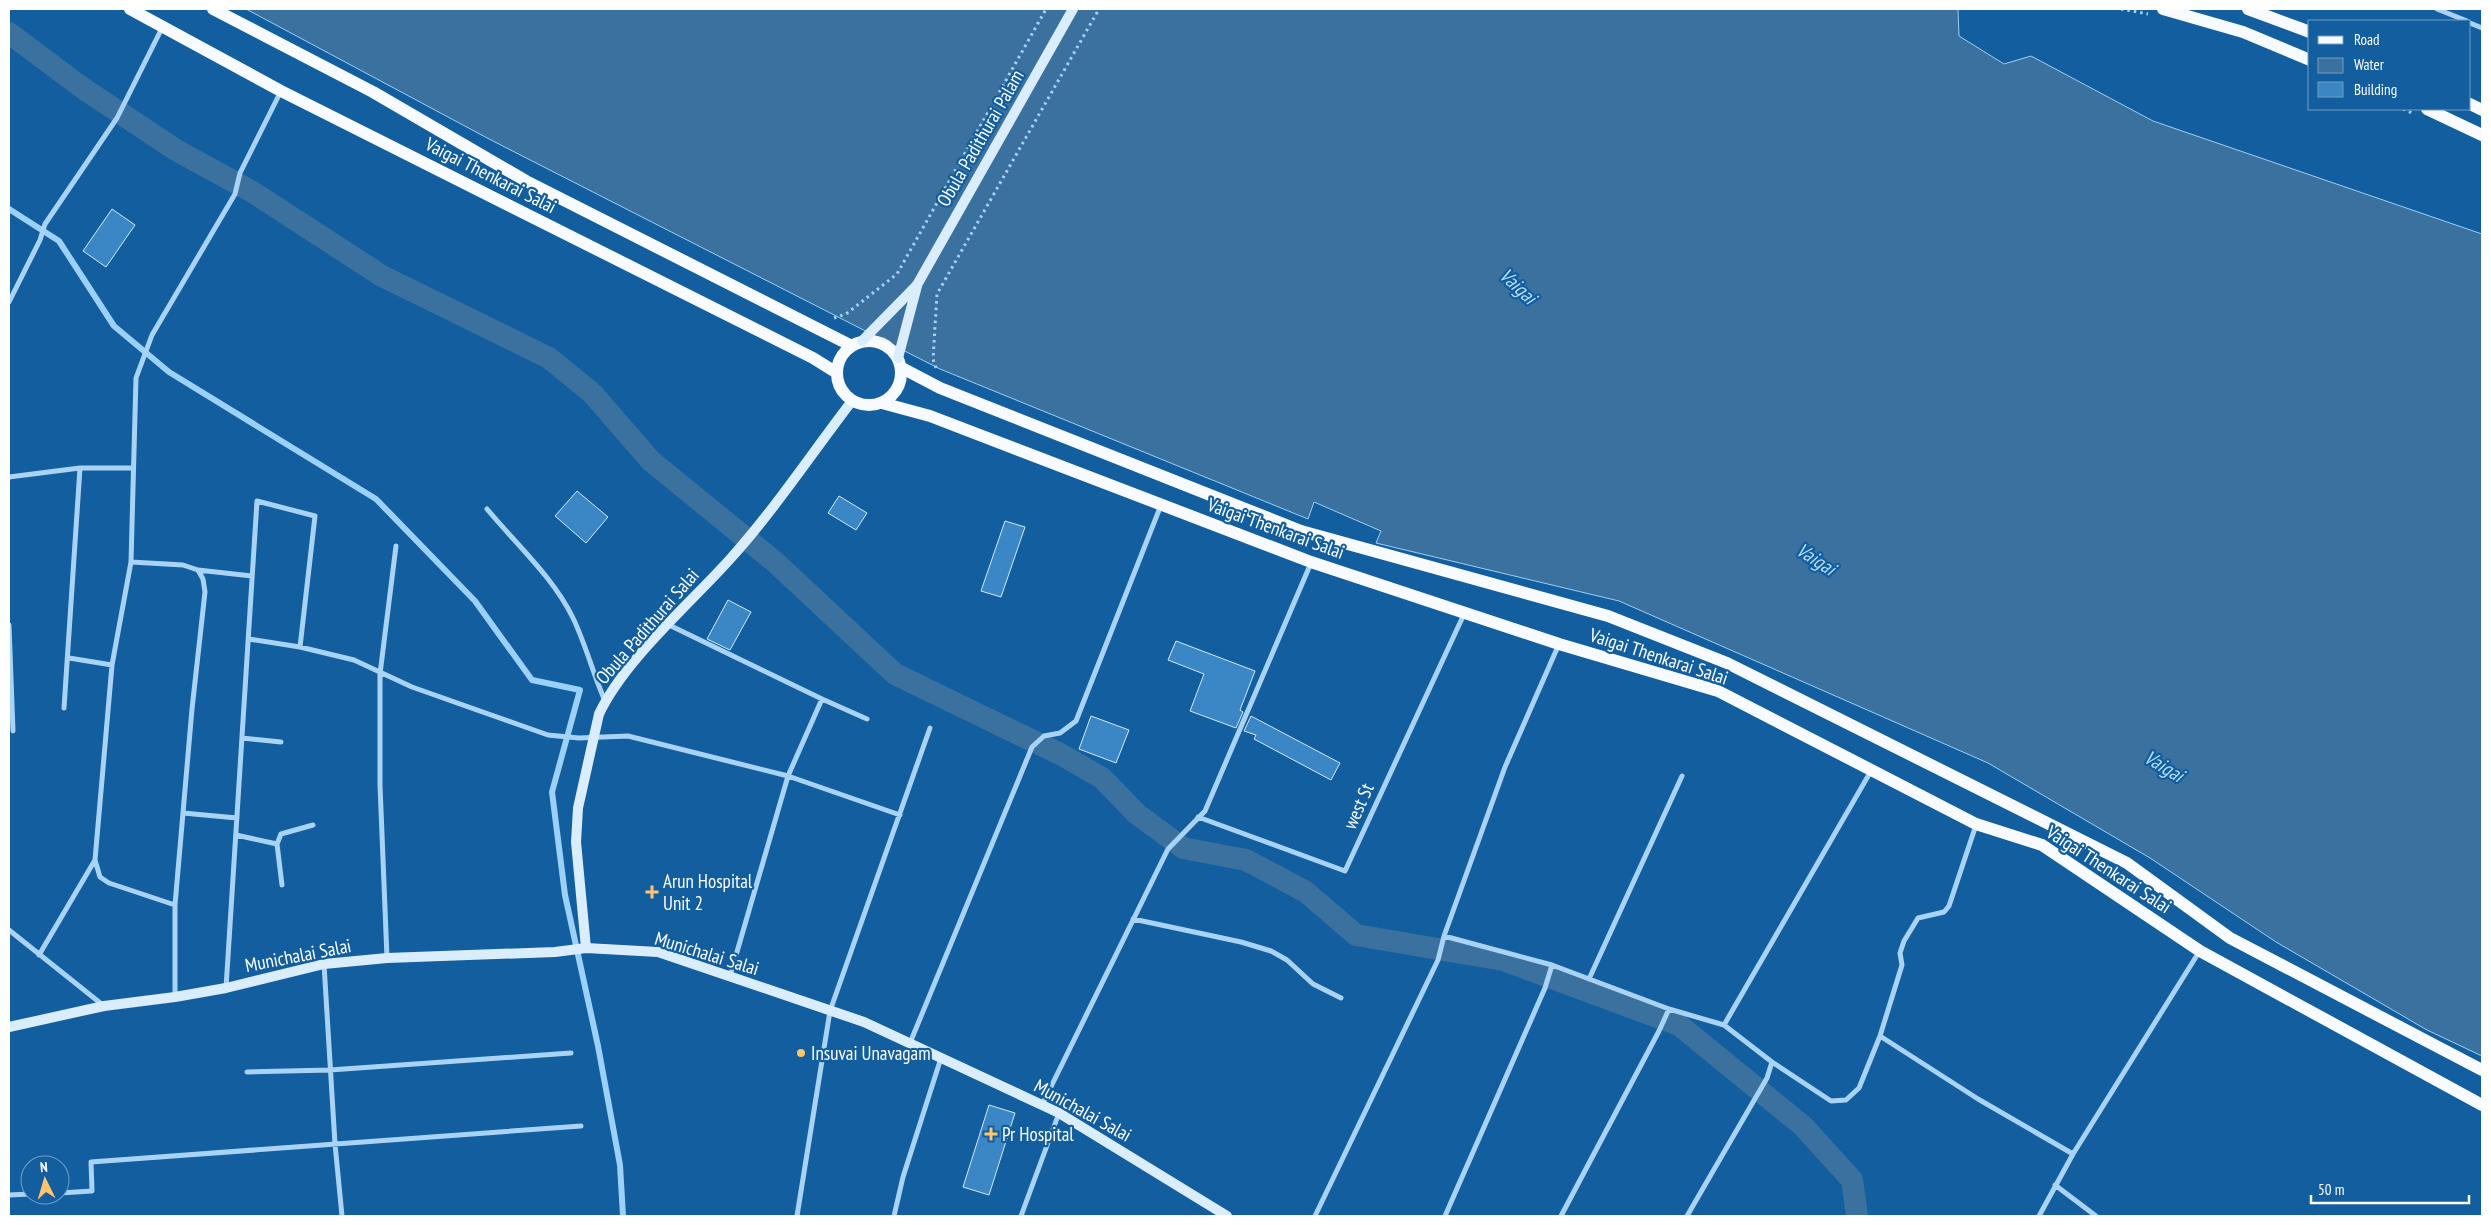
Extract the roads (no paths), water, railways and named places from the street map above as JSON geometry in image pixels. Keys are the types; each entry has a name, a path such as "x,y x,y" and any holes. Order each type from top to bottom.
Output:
{"main road":[{"name":"Vaigai Thenkarai Salai","path":"130,9 281,91 812,358 837,373"},
{"name":"Vaigai Thenkarai Salai","path":"213,9 373,92 526,181 857,343"},
{"name":"Obula Padithurai Palam","path":"857,343 917,285 1074,9"},
{"path":"2163,9 2243,32 2308,59"},
{"path":"2248,9 2308,31"},
{"path":"2429,110 2482,135"},
{"name":"Obula Padithurai Palam","path":"900,363 917,285"},
{"path":"873,341 884,344 900,363 902,379 898,389 892,397 882,403 872,406 852,400 838,384 838,362 857,343 873,341"},
{"name":"Vaigai Thenkarai Salai","path":"900,363 940,388 1301,532 1608,616 1728,663 2127,863 2230,938 2482,1070"},
{"name":"Obula Padithurai Salai","path":"586,948 576,842 578,808 594,738 606,701 631,666 732,556 755,528 852,400"},
{"name":"Vaigai Thenkarai Salai","path":"882,403 930,416 1312,562 1559,644 1718,692 1872,769 1976,824 2042,845 2200,950 2482,1105"},
{"name":"Munichalai Salai","path":"9,1028 104,1006 226,988 324,964 387,958 555,952 586,948 658,952 864,1022 1059,1113 1227,1216"}],"street":[{"path":"2437,9 2463,20"},
{"path":"9,302 40,240 45,224 117,118 163,26"},
{"path":"176,905 109,883 100,877 95,860 112,665 131,562 136,378 144,362 152,335 235,194 240,173 281,91"},
{"path":"9,478 80,468 133,468"},
{"path":"64,708 69,658 80,468"},
{"path":"226,988 257,501 315,516 300,647"},
{"path":"910,1044 1032,747 1044,736 1060,733 1076,721 1080,714 1161,505"},
{"path":"487,509 555,589 573,618 593,674 606,701"},
{"path":"387,958 380,785 380,674 396,546"},
{"path":"131,562 183,565 198,570 252,576"},
{"path":"1042,1105 1168,849 1205,812 1312,562"},
{"path":"175,997 176,905 192,709 205,592 204,579 198,570"},
{"name":"west St","path":"1198,817 1345,871 1465,612"},
{"path":"9,625 13,731"},
{"path":"669,625 867,719"},
{"path":"249,639 300,647 354,660 380,674 412,687 548,735 578,738 628,736 788,776 900,815"},
{"path":"1315,1216 1438,960 1444,936 1505,767 1559,644"},
{"path":"69,658 112,665"},
{"path":"730,977 788,776 822,699"},
{"path":"797,1216 830,1011 930,728"},
{"path":"242,738 282,742"},
{"path":"1724,1025 1872,769"},
{"path":"1590,979 1682,776"},
{"path":"183,814 237,818"},
{"path":"1444,936 1552,965 1669,1009 1724,1025 1772,1062 1831,1101 1846,1100 1859,1088 1880,1036 1902,966 1900,953 1904,942 1918,918 1944,912 1949,906 1976,824"},
{"path":"282,885 277,844 280,834 313,825"},
{"path":"236,835 277,844"},
{"path":"40,955 95,860"},
{"path":"1133,919 1241,942 1271,951 1287,960 1313,984 1341,998"},
{"path":"9,930 104,1006"},
{"path":"2039,1216 2073,1154 2200,950"},
{"path":"324,964 335,1144 342,1216"},
{"path":"1445,1216 1544,988 1552,965"},
{"path":"1561,1216 1669,1009"},
{"path":"1880,1036 1978,1099 2073,1154"},
{"path":"247,1072 330,1070 571,1052"},
{"path":"894,1216 903,1177 941,1058"},
{"path":"1688,1216 1767,1078 1772,1062"},
{"path":"1021,1216 1059,1113"},
{"path":"70,1192 92,1191 91,1162 581,1126"},
{"path":"2055,1185 2096,1216"}],"water":[{"name":"Vaigai","path":"246,9 1958,9 1959,36 2004,64 2031,56 2153,121 2482,234 2482,1056 2427,1030 2276,942 2150,858 1988,763 1619,601 1376,543 1381,531 1314,502 1308,519 940,369 491,140"}],"waterway":[{"path":"9,33 84,89 176,150 251,191 382,276 549,358 592,393 651,461 775,562 895,674 1062,755 1102,778 1137,814 1183,848 1246,860 1306,892 1356,935 1503,960 1679,1025 1803,1126 1852,1180 1857,1216"},
{"path":"9,209 59,241 114,326 169,372 376,499 475,601 532,680 580,690 552,792 565,895 598,1046 620,1165 623,1216"}],"place":[{"name":"Arun Hospital Unit 2","path":"652,892"},
{"name":"Insuvai Unavagam","path":"801,1053"},
{"name":"Pr Hospital","path":"991,1134"}]}
